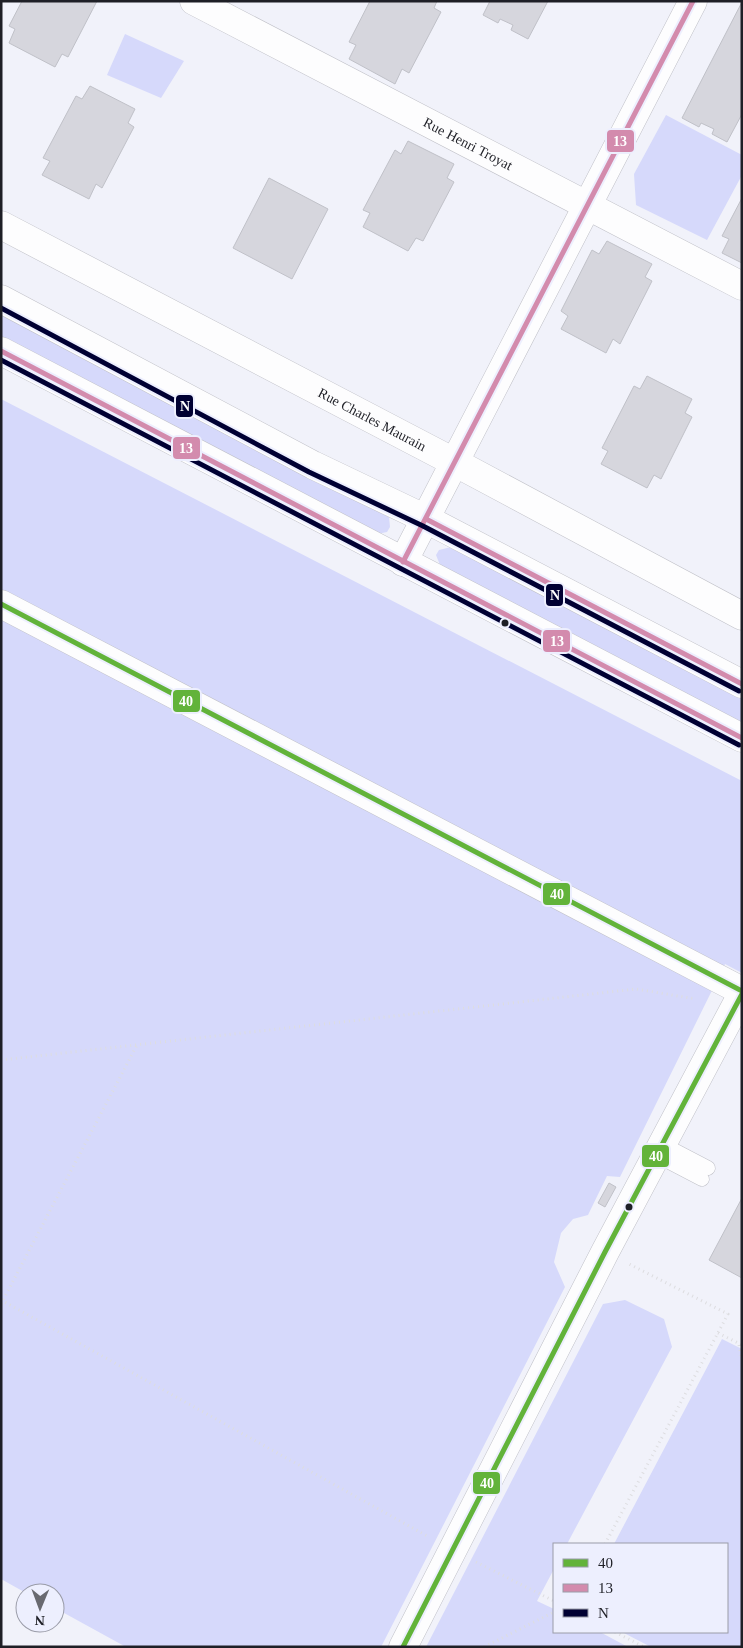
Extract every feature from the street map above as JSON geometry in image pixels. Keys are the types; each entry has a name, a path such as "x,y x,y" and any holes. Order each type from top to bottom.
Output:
{"street":[{"name":"Rue Henri Troyat","path":"194,1 742,286"},
{"path":"403,562 456,463 693,1"},
{"name":"Rue Charles Maurain","path":"1,225 456,463 742,616"},
{"path":"1,299 313,466 426,520 742,684"},
{"path":"1,351 742,738"},
{"path":"1,604 742,993 605,1252 403,1647"}],"lane":[{"path":"659,1150 705,1173"}],"path":[{"path":"1,1060 138,1043 636,989 704,1001"},
{"path":"138,1043 2,1301 432,1539"},
{"path":"605,1252 728,1314 606,1543"},
{"path":"718,1333 741,1345 742,1360"},
{"path":"472,1560 553,1600"},
{"path":"484,1647 553,1612"},
{"path":"617,1633 642,1646"}],"shaded area":[{"path":"125,34 184,61 161,98 107,75"},
{"path":"666,115 742,155 742,175 707,240 636,205 634,174"},
{"path":"1,313 389,517 390,527 387,532 377,534 1,336"},
{"path":"1,399 742,781 742,973 725,964 620,1177 607,1176 588,1215 573,1219 561,1233 554,1262 565,1287 381,1647 126,1647 65,1613 65,1583 15,1583 15,1587 1,1579"},
{"path":"451,547 742,697 742,723 440,565 436,555 439,550"},
{"path":"625,1300 664,1319 672,1347 568,1543 553,1543 553,1571 537,1601 553,1609 553,1633 602,1633 628,1647 426,1647 603,1304"},
{"path":"722,1339 742,1349 742,1647 651,1647 624,1633 728,1633 728,1543 615,1543"}],"building":[{"path":"22,1 97,1 68,57 62,54 55,67 9,43 15,29 9,26"},
{"path":"370,1 437,1 434,8 441,12 409,73 402,69 395,84 349,59 356,45 349,42"},
{"path":"490,1 548,1 528,39 511,30 513,25 500,19 498,23 483,15"},
{"path":"742,2 742,114 727,142 712,134 714,129 701,123 699,127 682,118"},
{"path":"90,86 135,109 128,123 134,127 102,188 96,184 89,199 42,175 50,161 43,158 76,96 82,99"},
{"path":"408,141 454,164 447,178 454,182 423,241 416,238 408,251 363,227 370,213 363,210 395,150 401,154"},
{"path":"269,178 328,209 292,279 233,248"},
{"path":"742,198 742,263 722,253 729,239 722,236"},
{"path":"607,241 652,264 645,277 652,281 620,344 613,339 606,353 561,329 568,316 561,311 592,250 599,254"},
{"path":"647,376 692,399 685,413 692,417 661,479 654,475 647,488 601,464 608,451 602,448 634,386 640,389"},
{"path":"609,1183 616,1187 605,1207 598,1203"},
{"path":"742,1198 742,1278 709,1260"}],"transit line":[{"name":"13","path":"403,562 693,1"},
{"name":"N","path":"1,308 309,472 423,526 739,691"},
{"name":"13","path":"1,351 742,738"},
{"name":"N","path":"1,360 739,745"},
{"name":"13","path":"426,519 742,684"},
{"name":"40","path":"1,604 742,991"},
{"name":"40","path":"403,1647 605,1252 742,994"}]}
